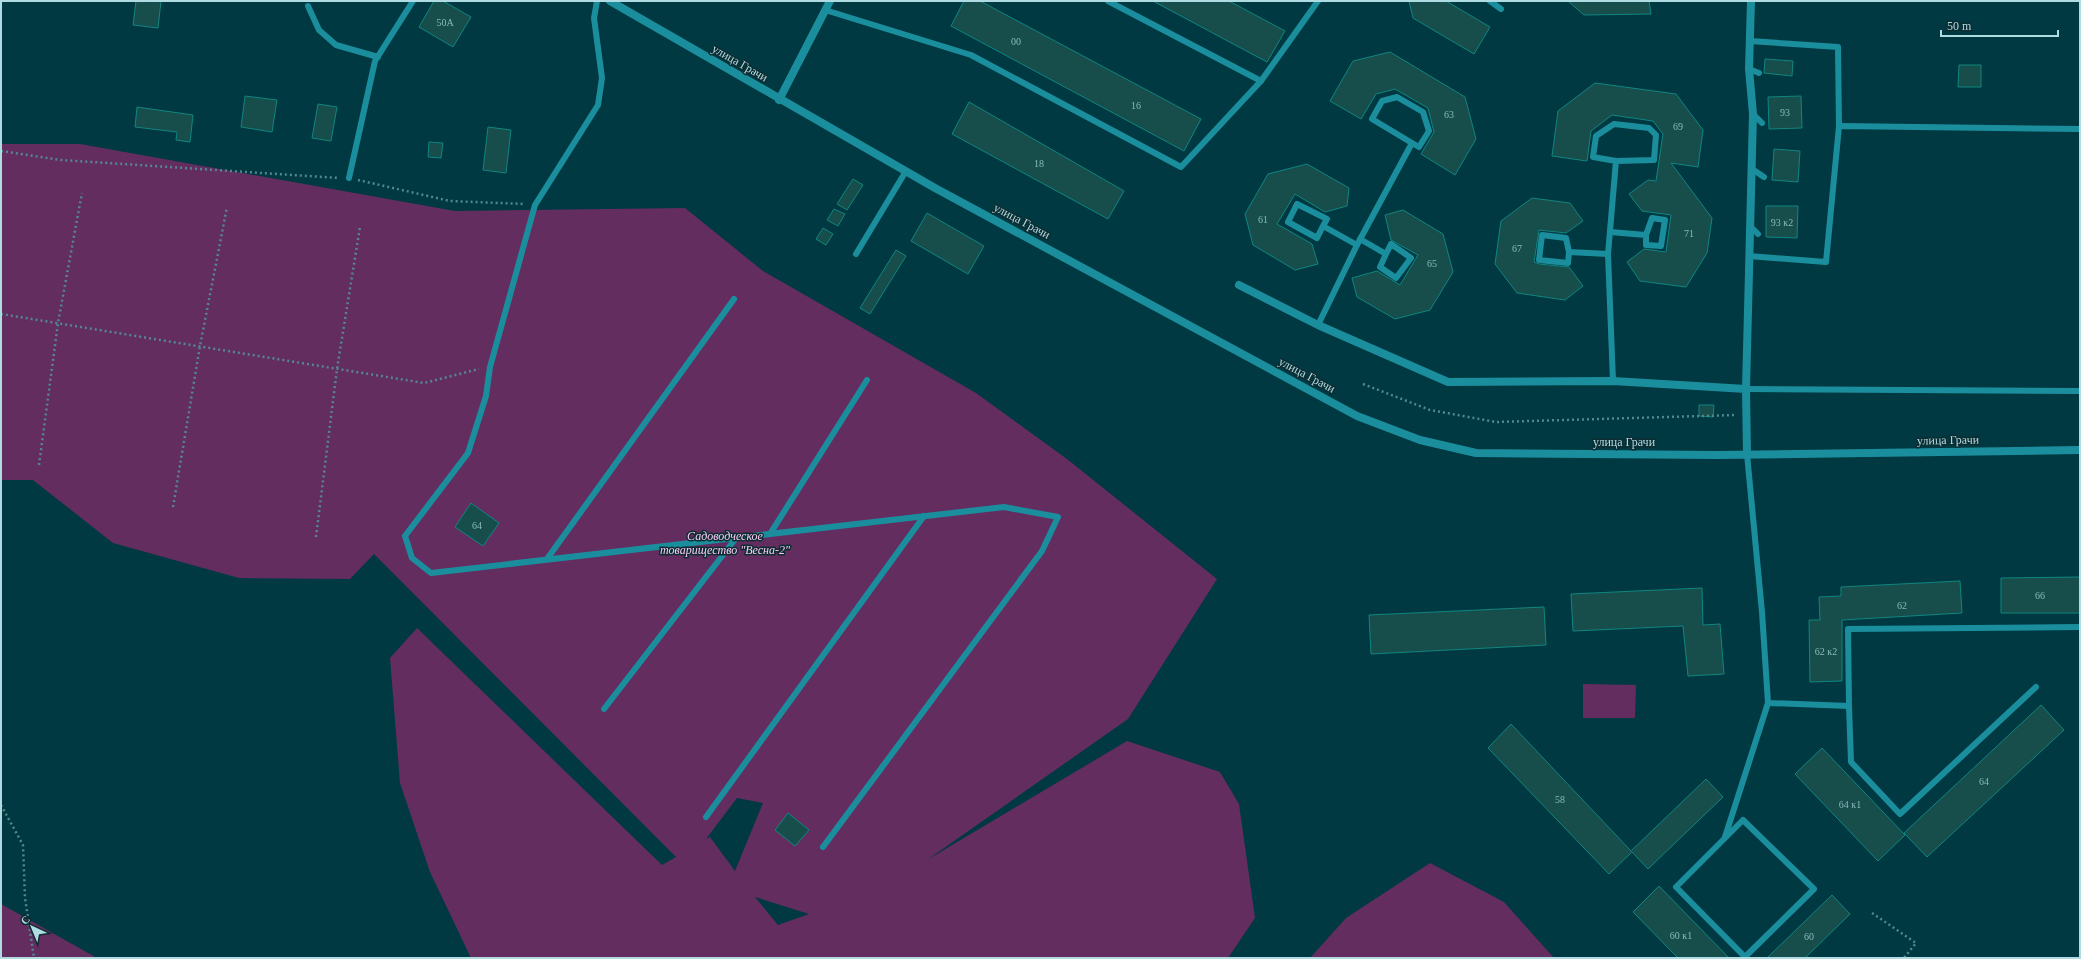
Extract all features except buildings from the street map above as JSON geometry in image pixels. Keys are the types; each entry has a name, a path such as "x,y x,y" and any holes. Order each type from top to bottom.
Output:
{"street":[{"name":"улица Грачи","path":"610,1 779,100 906,171 1357,416 1420,440 1476,453 1747,454 2080,450"},
{"path":"779,100 830,1"},
{"path":"1747,454 1746,389 1753,114 1749,68 1751,1"},
{"path":"1239,285 1318,325 1448,382 1613,381 1746,389"}],"lane":[{"path":"349,178 375,61 413,1"},
{"path":"597,1 594,18 602,78 598,105 535,205 490,366 486,396 468,453 405,536 412,558 431,573 1004,507 1058,517 1042,551 823,847"},
{"path":"1108,1 1261,81"},
{"path":"825,10 971,55 1182,167 1261,81 1318,1"},
{"path":"1490,1 1501,9"},
{"path":"308,6 319,30 336,45 378,57"},
{"path":"1749,256 1826,262 1839,126 1838,47 1750,41"},
{"path":"1749,68 1758,73"},
{"path":"1397,97 1423,112 1429,131 1419,147 1412,143 1372,119 1382,101 1397,97"},
{"path":"1753,114 1762,123"},
{"path":"1614,124 1649,128 1656,135 1654,160 1616,161 1593,157 1596,136 1614,124"},
{"path":"1839,126 2080,129"},
{"path":"1318,325 1358,242 1412,143"},
{"path":"1613,381 1608,254 1616,161"},
{"path":"1752,169 1764,177"},
{"path":"856,254 906,171"},
{"path":"1297,204 1327,219 1323,226 1317,238 1288,222 1297,204"},
{"path":"1652,218 1665,220 1661,246 1646,245 1646,235 1652,218"},
{"path":"1323,226 1386,254"},
{"path":"1750,226 1758,234"},
{"path":"1610,232 1646,235"},
{"path":"1542,235 1566,238 1569,252 1568,263 1539,260 1542,235"},
{"path":"1391,244 1411,258 1396,278 1380,267 1386,254 1391,244"},
{"path":"1569,252 1608,254"},
{"path":"547,559 734,299"},
{"path":"770,534 867,380"},
{"path":"1746,389 2080,391"},
{"path":"1724,839 1743,820 1814,889 1745,957 1676,887 1724,839 1768,703 1762,612 1747,454"},
{"path":"706,817 924,516"},
{"path":"604,709 736,538"},
{"path":"2036,687 1900,814 1851,762 1848,629 2080,626"},
{"path":"1768,703 1850,706"}],"path":[{"path":"1,151 61,160 349,178 450,200 535,205"},
{"path":"39,465 58,323 82,193"},
{"path":"174,507 200,346 227,207"},
{"path":"316,536 337,369 360,226"},
{"path":"1,314 424,383 490,366"},
{"path":"1363,384 1430,410 1496,422 1746,415"},
{"path":"1,805 23,845 25,898 34,958"},
{"path":"1872,913 1916,943 1904,958"}],"green space":[{"name":"Садоводческое товарищество \"Весна-2\"","path":"1,144 80,144 455,211 685,208 763,271 976,393 1067,459 1217,579 1128,719 927,860 1127,741 1220,772 1239,804 1255,918 1228,958 471,958 430,872 400,783 390,658 417,628 662,865 676,857 374,554 350,579 239,578 113,543 33,480 1,480","holes":["737,798 763,803 735,871 710,837 706,839","755,897 809,914 778,925"]},
{"path":"1583,684 1636,685 1635,718 1583,718"},
{"path":"1430,863 1504,902 1554,958 1310,958 1346,918"},
{"path":"1,904 97,958 1,958"}]}
